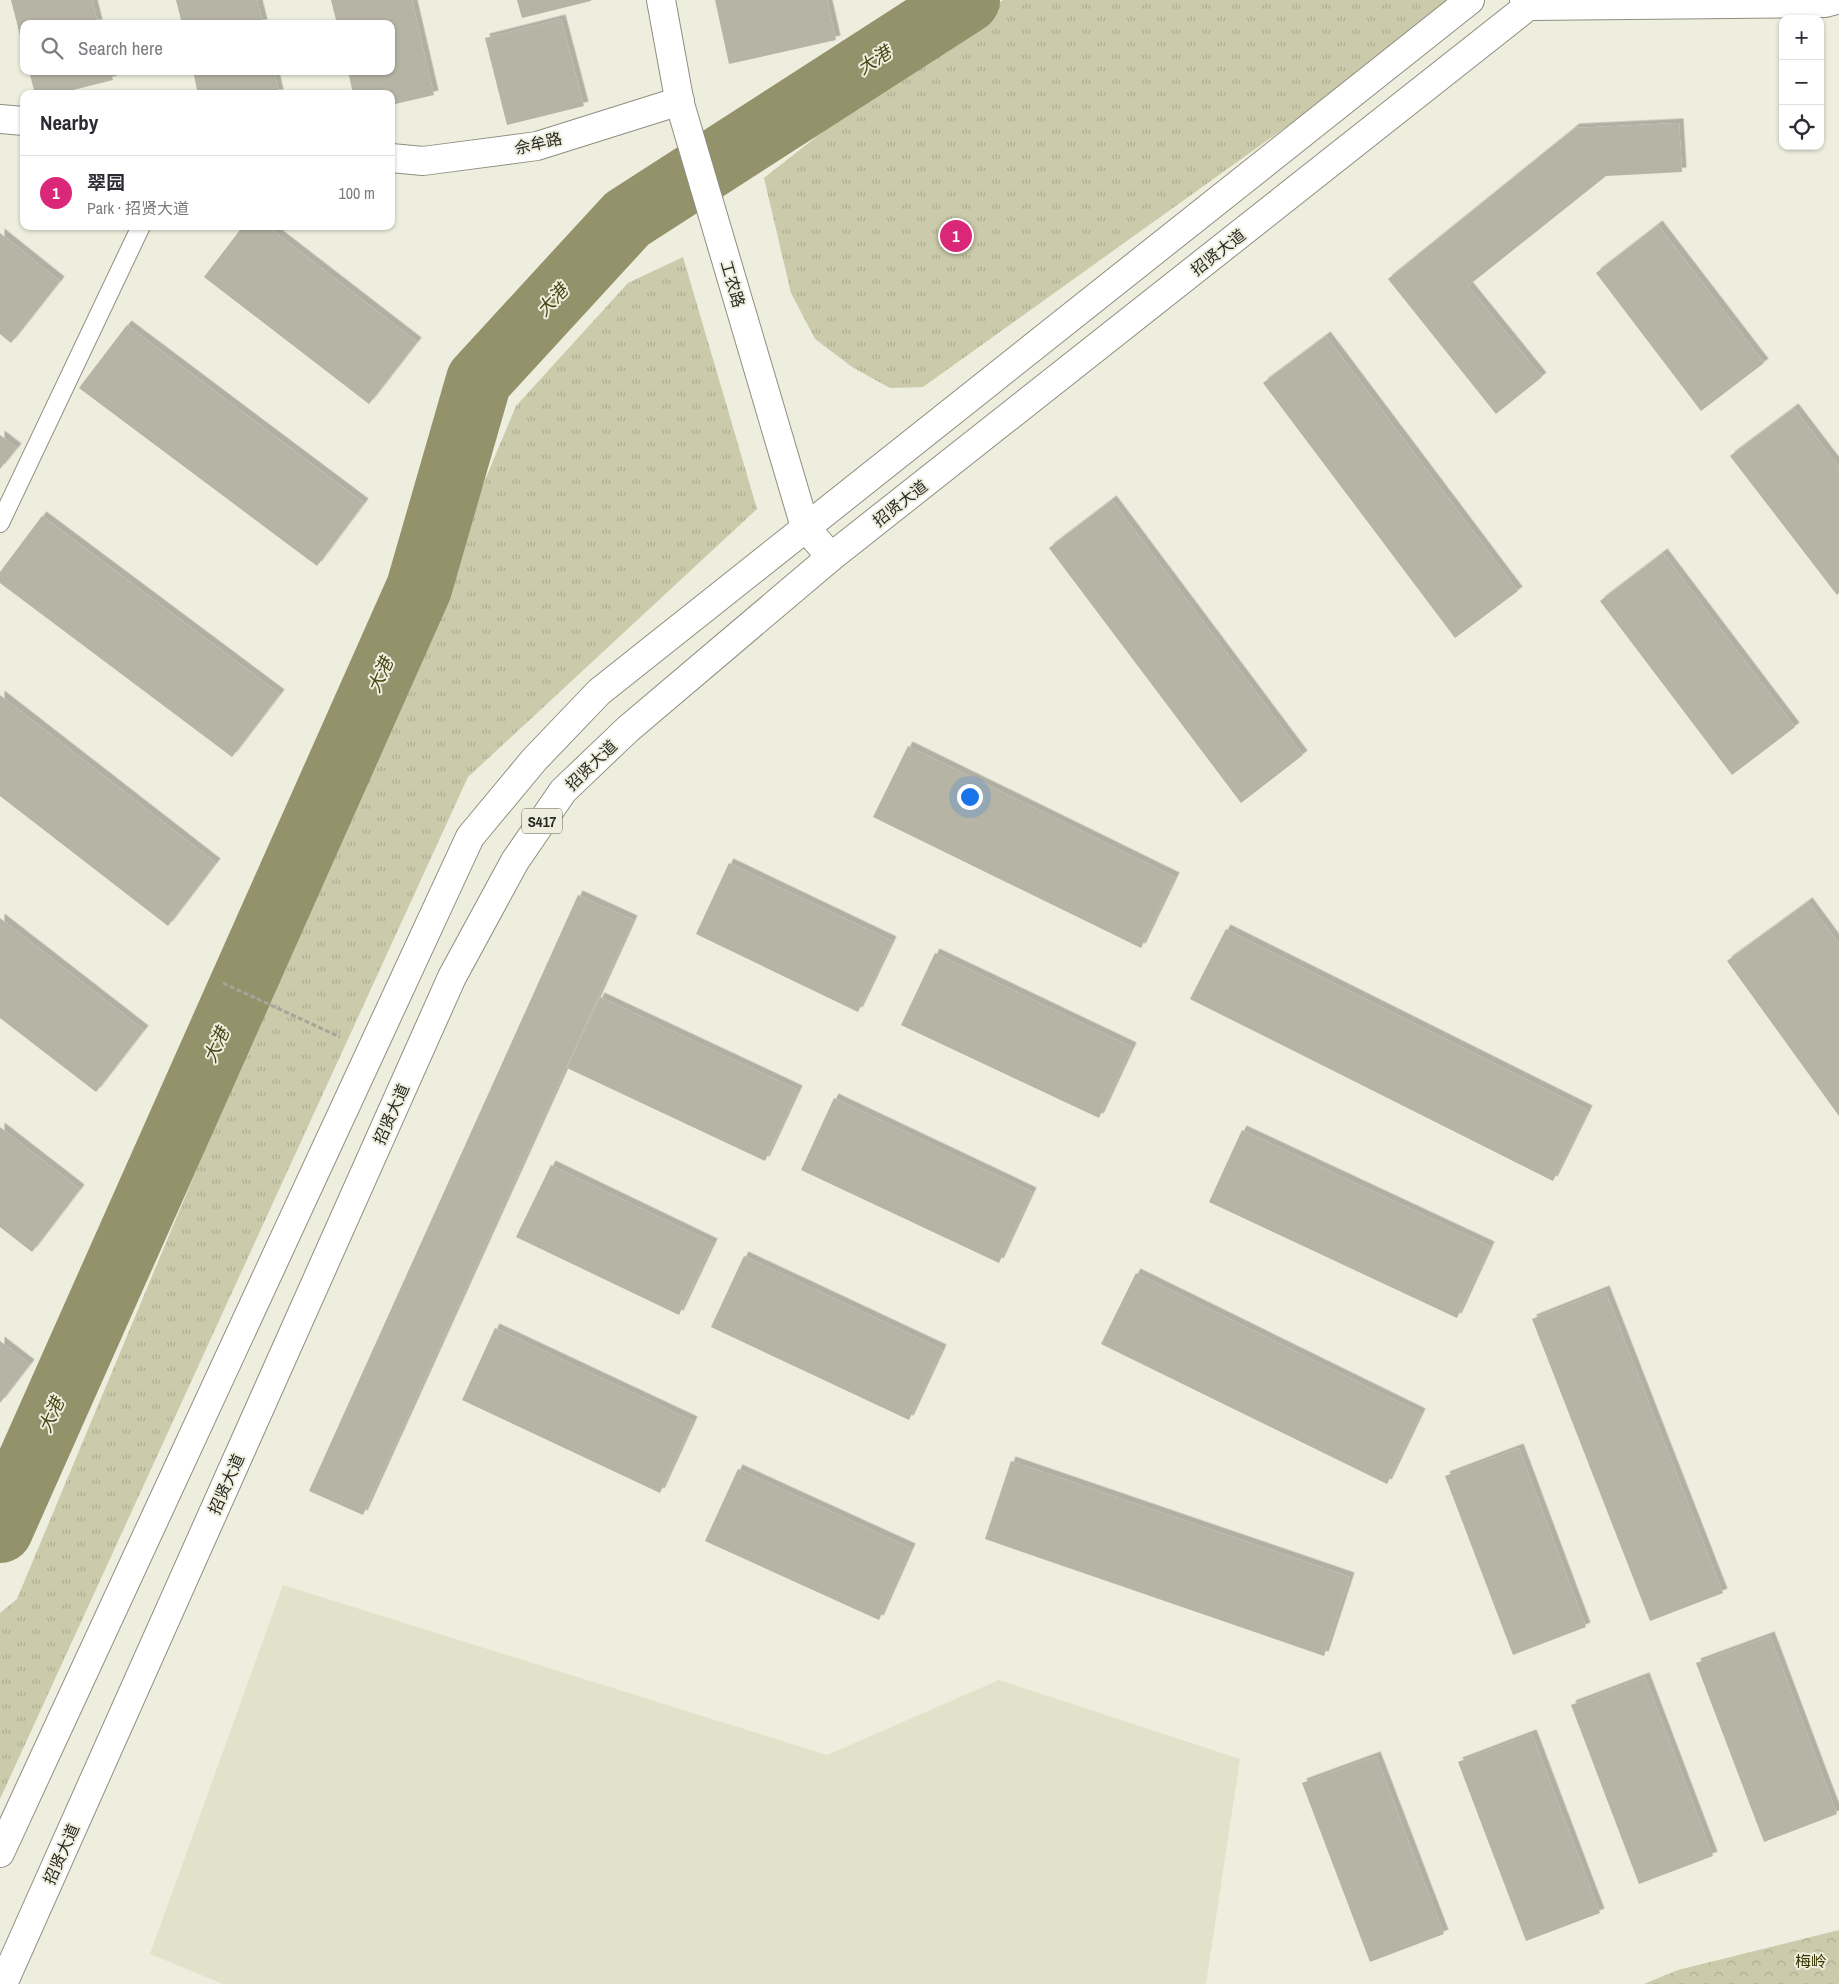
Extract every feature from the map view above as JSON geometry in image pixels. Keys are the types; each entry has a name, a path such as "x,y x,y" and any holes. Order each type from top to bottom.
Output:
{"main road":[{"name":"工农路","path":"661,0 680,103 805,527 831,558"},
{"name":"S417","path":"0,1853 470,838 534,760 599,692 1470,0"},
{"name":"招贤大道","path":"4,1982 452,977 515,861 563,791 628,729 831,558 1530,2 1825,3 1836,0"},
{"name":"佘牟路","path":"395,158 423,161 537,146 680,103"},
{"path":"0,119 20,122"}],"lane":[{"path":"0,523 139,230"}],"path":[{"path":"223,983 371,1051"}],"shaded area":[{"path":"283,1585 827,1755 999,1680 1240,1759 1206,1984 223,1984 150,1954"}],"green space":[{"path":"1003,0 1457,0 1413,36 923,387 890,388 852,367 815,339 791,293 764,178 849,111"},
{"path":"683,257 757,509 468,777 0,1799 0,1613 17,1599 516,406 628,283"},
{"name":"梅岭","path":"1839,1930 1839,1984 1644,1984 1678,1970"}],"building":[{"path":"11,0 92,0 97,20 20,20 20,35"},
{"path":"176,0 257,0 262,20 181,20"},
{"path":"331,0 412,0 434,95 395,104 395,90 352,90 349,75 395,75 395,20 336,20"},
{"path":"517,0 591,0 591,1 522,18"},
{"path":"715,0 827,0 836,40 729,64"},
{"path":"561,19 584,106 507,125 485,38"},
{"path":"30,75 111,75 113,80 73,90 34,90"},
{"path":"194,75 275,75 278,90 197,90"},
{"path":"1679,123 1682,172 1606,176 1468,286 1542,377 1496,414 1388,279 1575,128"},
{"path":"1658,225 1764,363 1701,411 1596,273"},
{"path":"240,230 272,230 417,342 369,404 204,277"},
{"path":"0,233 60,281 11,343 0,334"},
{"path":"127,325 364,503 317,566 79,388"},
{"path":"1326,336 1518,591 1455,638 1263,383"},
{"path":"1794,408 1839,467 1839,593 1837,595 1730,456"},
{"path":"0,435 17,448 0,469"},
{"path":"1112,500 1303,755 1241,803 1049,548"},
{"path":"42,516 280,694 232,757 0,583 0,572"},
{"path":"1663,553 1795,727 1732,775 1600,601"},
{"path":"0,695 216,863 168,926 0,796"},
{"path":"908,746 1175,877 1141,948 873,817"},
{"path":"729,863 892,941 858,1012 696,934"},
{"path":"578,895 633,920 363,1515 309,1491"},
{"path":"1808,902 1839,944 1839,1116 1727,961"},
{"path":"0,918 144,1030 96,1092 0,1018"},
{"path":"1226,929 1588,1110 1553,1181 1190,999"},
{"path":"935,953 1132,1047 1099,1118 901,1025"},
{"path":"600,997 798,1090 765,1161 567,1068"},
{"path":"834,1098 1032,1192 999,1263 801,1170"},
{"path":"0,1127 80,1189 32,1252 0,1227"},
{"path":"1242,1130 1490,1246 1457,1318 1209,1202"},
{"path":"551,1165 713,1243 679,1315 516,1237"},
{"path":"744,1256 942,1349 909,1420 711,1327"},
{"path":"1136,1273 1421,1413 1387,1484 1101,1344"},
{"path":"1605,1290 1723,1593 1650,1621 1532,1319"},
{"path":"495,1328 693,1421 660,1493 462,1400"},
{"path":"0,1341 30,1364 0,1403"},
{"path":"1519,1448 1586,1627 1513,1655 1445,1476"},
{"path":"1011,1461 1350,1577 1324,1656 985,1539"},
{"path":"738,1469 911,1548 879,1620 705,1541"},
{"path":"1770,1636 1837,1814 1764,1842 1696,1663"},
{"path":"1645,1677 1713,1856 1639,1884 1571,1705"},
{"path":"1532,1734 1600,1913 1526,1941 1458,1762"},
{"path":"1376,1756 1444,1934 1370,1962 1302,1783"}],"waterway":[{"name":"大港","path":"0,1530 419,588 479,380 627,219 967,0"}],"place":[{"name":"翠园","path":"956,236"}]}
